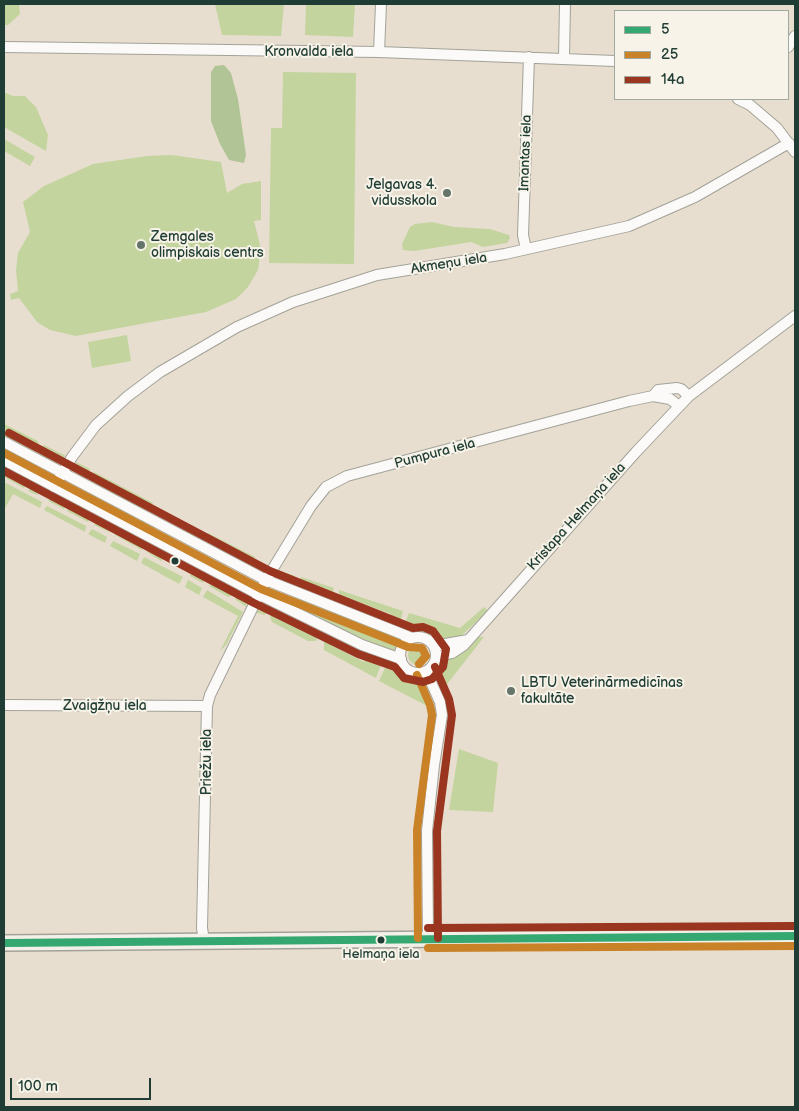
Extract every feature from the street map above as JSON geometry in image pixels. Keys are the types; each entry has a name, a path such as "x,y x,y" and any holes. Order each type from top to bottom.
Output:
{"main road":[{"path":"4,943 795,936"}],"street":[{"path":"379,52 382,4"},
{"path":"564,58 565,4"},
{"path":"4,59 7,48"},
{"name":"Kronvalda iela","path":"7,48 379,52 614,61"},
{"name":"Imantas iela","path":"526,249 523,234 529,57"},
{"path":"751,102 777,128 795,152"},
{"name":"Akmeņu iela","path":"54,487 96,425 128,396 160,372 237,327 293,302 377,276 526,249 629,226 695,197 789,143"},
{"path":"689,396 795,316"},
{"name":"Pumpura iela","path":"258,594 311,506 326,487 347,476 653,396 658,390 677,388 689,396"},
{"path":"653,396 670,399 679,406"},
{"name":"Kristapa Helmaņa iela","path":"436,658 459,649 468,640 689,396"},
{"path":"4,442 266,580 412,638 421,637 428,640 434,646 436,658 434,663 426,671 413,672 408,670 401,660 362,646 258,594 4,460"},
{"name":"Priežu iela","path":"204,941 202,928 207,706 210,695 258,594"},
{"path":"401,660 402,646 412,638"},
{"path":"434,646 468,640"},
{"path":"426,671 440,702 442,715 434,765 427,831 428,938"},
{"name":"Zvaigžņu iela","path":"4,705 207,706"}],"green space":[{"path":"4,4 19,4 20,14 8,25 4,25"},
{"path":"215,4 284,4 281,36 222,35"},
{"path":"306,4 355,4 353,37 305,35"},
{"path":"224,65 231,73 238,99 246,155 244,163 229,160 211,121 211,72 215,66"},
{"path":"283,72 356,73 354,264 269,263 271,128 282,128"},
{"path":"4,92 13,96 25,96 36,107 48,135 46,151 4,127"},
{"path":"4,139 35,157 30,166 4,151"},
{"name":"Zemgales olimpiskais centrs","path":"172,155 221,162 227,193 242,184 261,181 261,220 254,221 261,249 258,270 248,287 236,299 206,312 76,336 50,330 37,322 19,298 11,300 10,294 18,291 16,270 18,253 30,232 23,202 44,186 93,164 147,156"},
{"path":"432,222 454,227 490,229 509,235 510,238 507,243 483,247 471,242 414,251 403,250 402,244 410,227 415,224"},
{"path":"127,335 131,361 92,368 88,342"},
{"path":"4,424 38,441 39,445 34,454 30,453 28,448 4,436"},
{"path":"4,445 31,460 29,464 35,470 34,472 4,456"},
{"path":"44,445 66,456 56,465 38,456"},
{"path":"76,462 90,469 85,480 78,473"},
{"path":"4,463 30,476 24,488 4,477"},
{"path":"94,472 153,503 148,513 90,481"},
{"path":"35,479 42,485 37,495 28,491"},
{"path":"4,482 42,502 40,508 13,494 4,510"},
{"path":"86,489 155,526 151,534 77,494 82,494"},
{"path":"54,493 68,500 64,509 48,501"},
{"path":"72,501 89,511 91,515 88,522 67,511"},
{"path":"47,506 86,526 85,532 44,510"},
{"path":"102,517 112,524 109,532 94,525"},
{"path":"118,528 126,530 142,541 142,550 115,535"},
{"path":"92,529 107,537 105,543 88,534"},
{"path":"208,533 255,557 253,563 249,565 222,551 206,538"},
{"path":"113,541 140,554 137,561 110,546"},
{"path":"148,548 152,548 165,555 164,558 161,561 147,552"},
{"path":"144,557 183,577 179,584 141,563"},
{"path":"197,570 207,573 203,583 190,576 192,571"},
{"path":"278,570 295,576 292,586 277,578"},
{"path":"301,577 334,588 332,596 328,598 327,590 305,583 305,591 297,588"},
{"path":"215,578 235,588 231,596 228,597 209,586"},
{"path":"188,580 202,588 199,595 185,587"},
{"path":"207,590 243,612 226,645 220,651 238,616 203,597"},
{"path":"339,590 403,611 399,627 392,623 391,614 345,597 344,603 342,602 339,598"},
{"path":"239,591 248,597 246,607 235,599"},
{"path":"295,595 404,637 395,654 279,599 282,597 292,600"},
{"path":"263,603 270,605 265,615 254,612 256,607"},
{"path":"274,607 278,609 275,615 315,635 318,629 320,633 316,641 308,641 272,622 270,617"},
{"path":"484,607 488,611 459,638 440,641 424,633 403,629 409,613 460,628"},
{"path":"331,636 331,645 364,662 364,652 384,657 376,678 324,650 324,641"},
{"path":"479,637 484,637 444,688 449,713 447,715 438,678 439,664 444,659 466,649"},
{"path":"414,645 422,645 428,651 428,659 422,665 414,665 408,659 408,651"},
{"path":"389,659 395,662 404,673 420,680 430,695 435,710 379,681"},
{"path":"459,749 498,763 493,812 449,810"},
{"path":"435,868 434,925 432,923 431,873"}],"transit line":[{"name":"14a","path":"4,471 254,603 358,654 395,667 404,678 423,682 432,679 443,667 446,649 433,631 423,627 413,628 270,571 9,433"},
{"name":"25","path":"4,453 261,589 408,647 422,648 426,656 419,664"},
{"name":"14a","path":"435,667 449,699 452,715 437,831 438,938"},
{"name":"25","path":"417,675 430,705 432,715 417,830 418,938"},
{"name":"14a","path":"428,928 795,926"},
{"name":"5","path":"4,943 795,936"},
{"name":"25","path":"428,948 795,946"}],"place":[{"name":"Jelgavas 4. vidusskola","path":"447,193"},
{"name":"Zemgales olimpiskais centrs","path":"141,245"},
{"name":"LBTU Veterinārmedicīnas fakultāte","path":"511,691"},
{"name":"Helmaņa iela","path":"381,940"}]}
